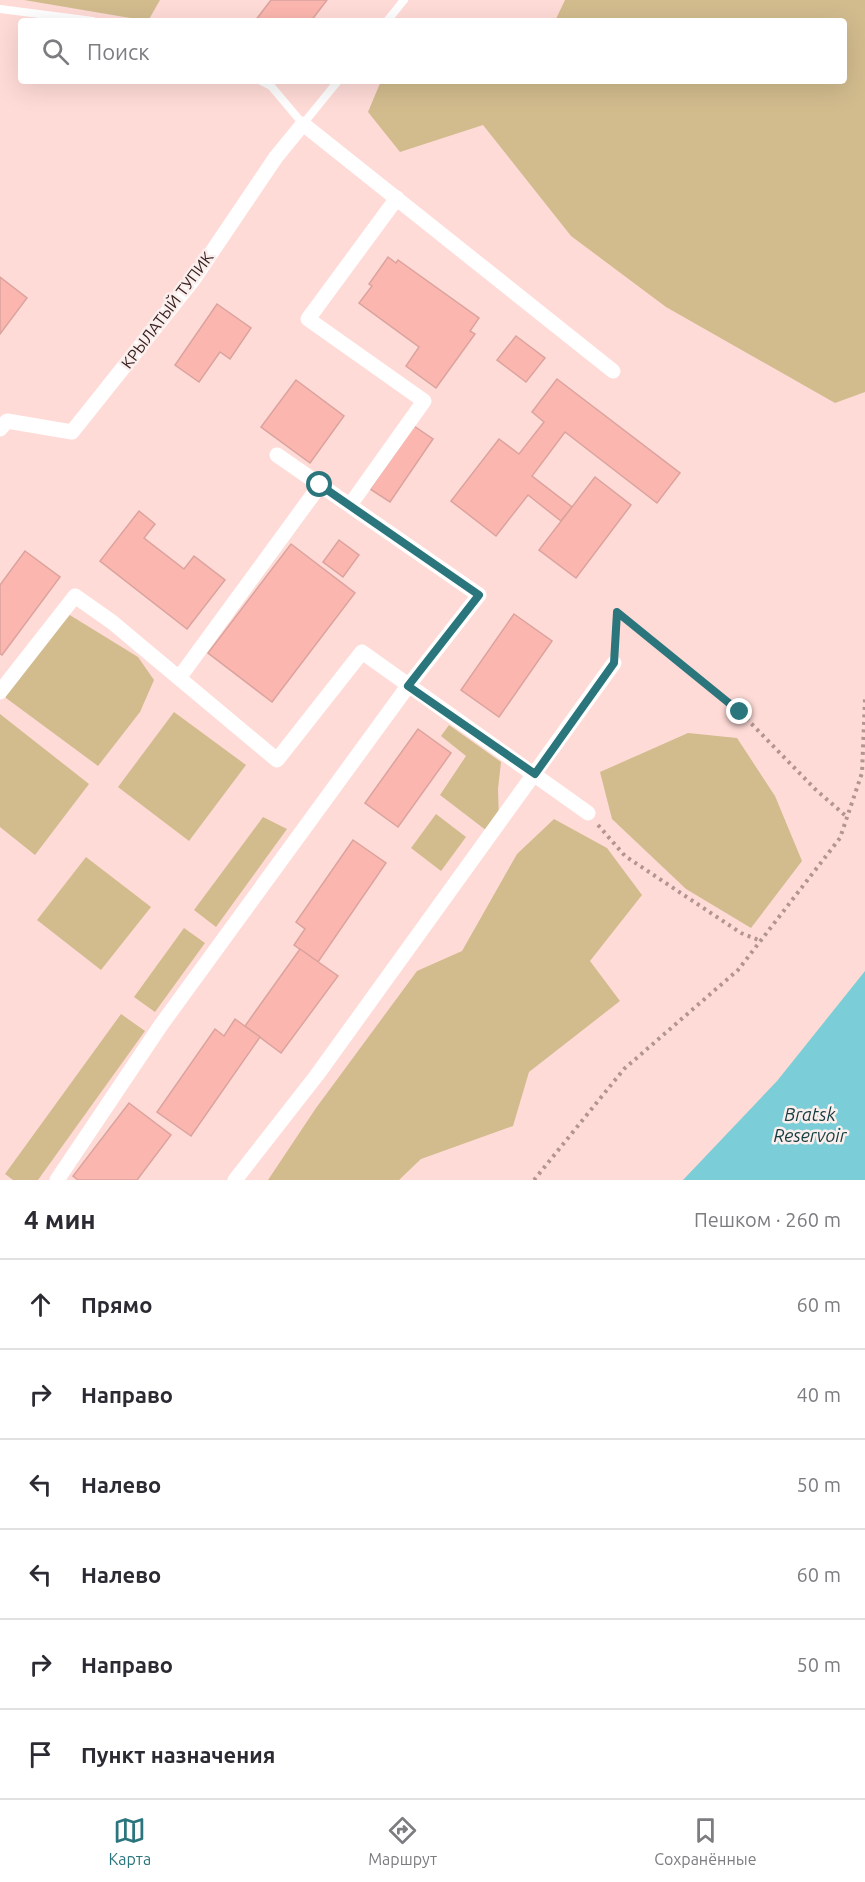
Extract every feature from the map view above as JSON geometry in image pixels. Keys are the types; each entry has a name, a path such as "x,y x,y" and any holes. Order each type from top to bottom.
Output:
{"street":[{"path":"303,124 613,371"},
{"name":"КРЫЛАТЫЙ ТУПИК","path":"0,429 7,421 72,432 193,280 276,157 303,124"},
{"path":"350,506 424,401 308,319 396,198"},
{"path":"57,1180 161,1025 408,686 479,595 277,455"},
{"path":"179,678 320,485"},
{"path":"0,692 75,596 112,621 278,760 362,652 588,813"},
{"path":"236,1180 316,1075 614,663"}],"lane":[{"path":"389,18 404,0"},
{"path":"0,9 70,18"},
{"path":"268,84 272,86 303,124 336,84"}],"path":[{"path":"614,663 617,612 740,712 815,789 847,817"},
{"path":"534,1180 624,1069 738,970 840,838 861,773 865,699"},
{"path":"588,813 625,856 741,933 761,941"}],"shaded area":[{"path":"24,0 160,0 150,18 130,18"},
{"path":"565,0 865,0 865,392 835,403 666,307 571,236 483,125 400,152 368,112 380,84 847,84 847,18 556,18"},
{"path":"60,609 138,657 154,680 140,712 98,766 6,698 2,686"},
{"path":"174,712 246,765 189,841 118,787"},
{"path":"0,714 89,784 35,855 0,827"},
{"path":"449,725 501,762 498,789 499,820 487,831 440,795 466,756 441,736"},
{"path":"688,733 737,738 775,796 802,861 751,928 686,889 612,819 600,772"},
{"path":"436,814 466,837 441,871 411,848"},
{"path":"263,817 287,829 216,927 194,910"},
{"path":"554,819 607,848 642,895 590,961 620,1001 529,1072 513,1126 421,1159 399,1180 268,1180 316,1108 417,971 462,951 517,854"},
{"path":"86,857 151,907 101,970 37,920"},
{"path":"184,928 205,943 155,1012 134,997"},
{"path":"121,1014 145,1031 38,1180 13,1180 5,1174"}],"water":[{"name":"Bratsk Reservoir","path":"865,971 865,1180 683,1180 777,1081"}],"building":[{"path":"271,0 327,0 313,18 257,18"},
{"path":"388,257 396,263 398,260 479,318 470,331 475,334 436,388 406,366 419,347 359,303 372,286 369,284"},
{"path":"0,277 27,298 0,334"},
{"path":"217,304 251,328 230,359 220,352 199,382 175,365"},
{"path":"516,336 545,358 526,382 497,360"},
{"path":"557,379 680,473 657,503 565,432 532,476 572,507 561,521 528,495 496,536 451,501 499,439 519,454 544,422 532,412"},
{"path":"296,380 344,416 310,463 261,427"},
{"path":"414,426 433,439 390,502 370,489"},
{"path":"595,477 631,505 576,578 539,550"},
{"path":"139,511 155,524 144,538 184,569 194,556 225,580 187,629 100,561"},
{"path":"339,540 359,555 343,577 323,562"},
{"path":"291,544 355,593 272,702 208,653"},
{"path":"25,551 60,577 2,655 0,654 0,585"},
{"path":"514,614 552,641 499,717 461,690"},
{"path":"418,729 451,753 398,827 365,803"},
{"path":"353,840 386,863 318,962 294,945 305,929 296,922"},
{"path":"300,949 338,976 281,1053 245,1026"},
{"path":"235,1019 260,1037 191,1136 157,1112 215,1029 224,1036"},
{"path":"129,1103 171,1135 137,1180 78,1180 73,1176"}],"route":[{"path":"320,485 479,595 408,686 535,774 614,663 617,612 740,712"}]}
